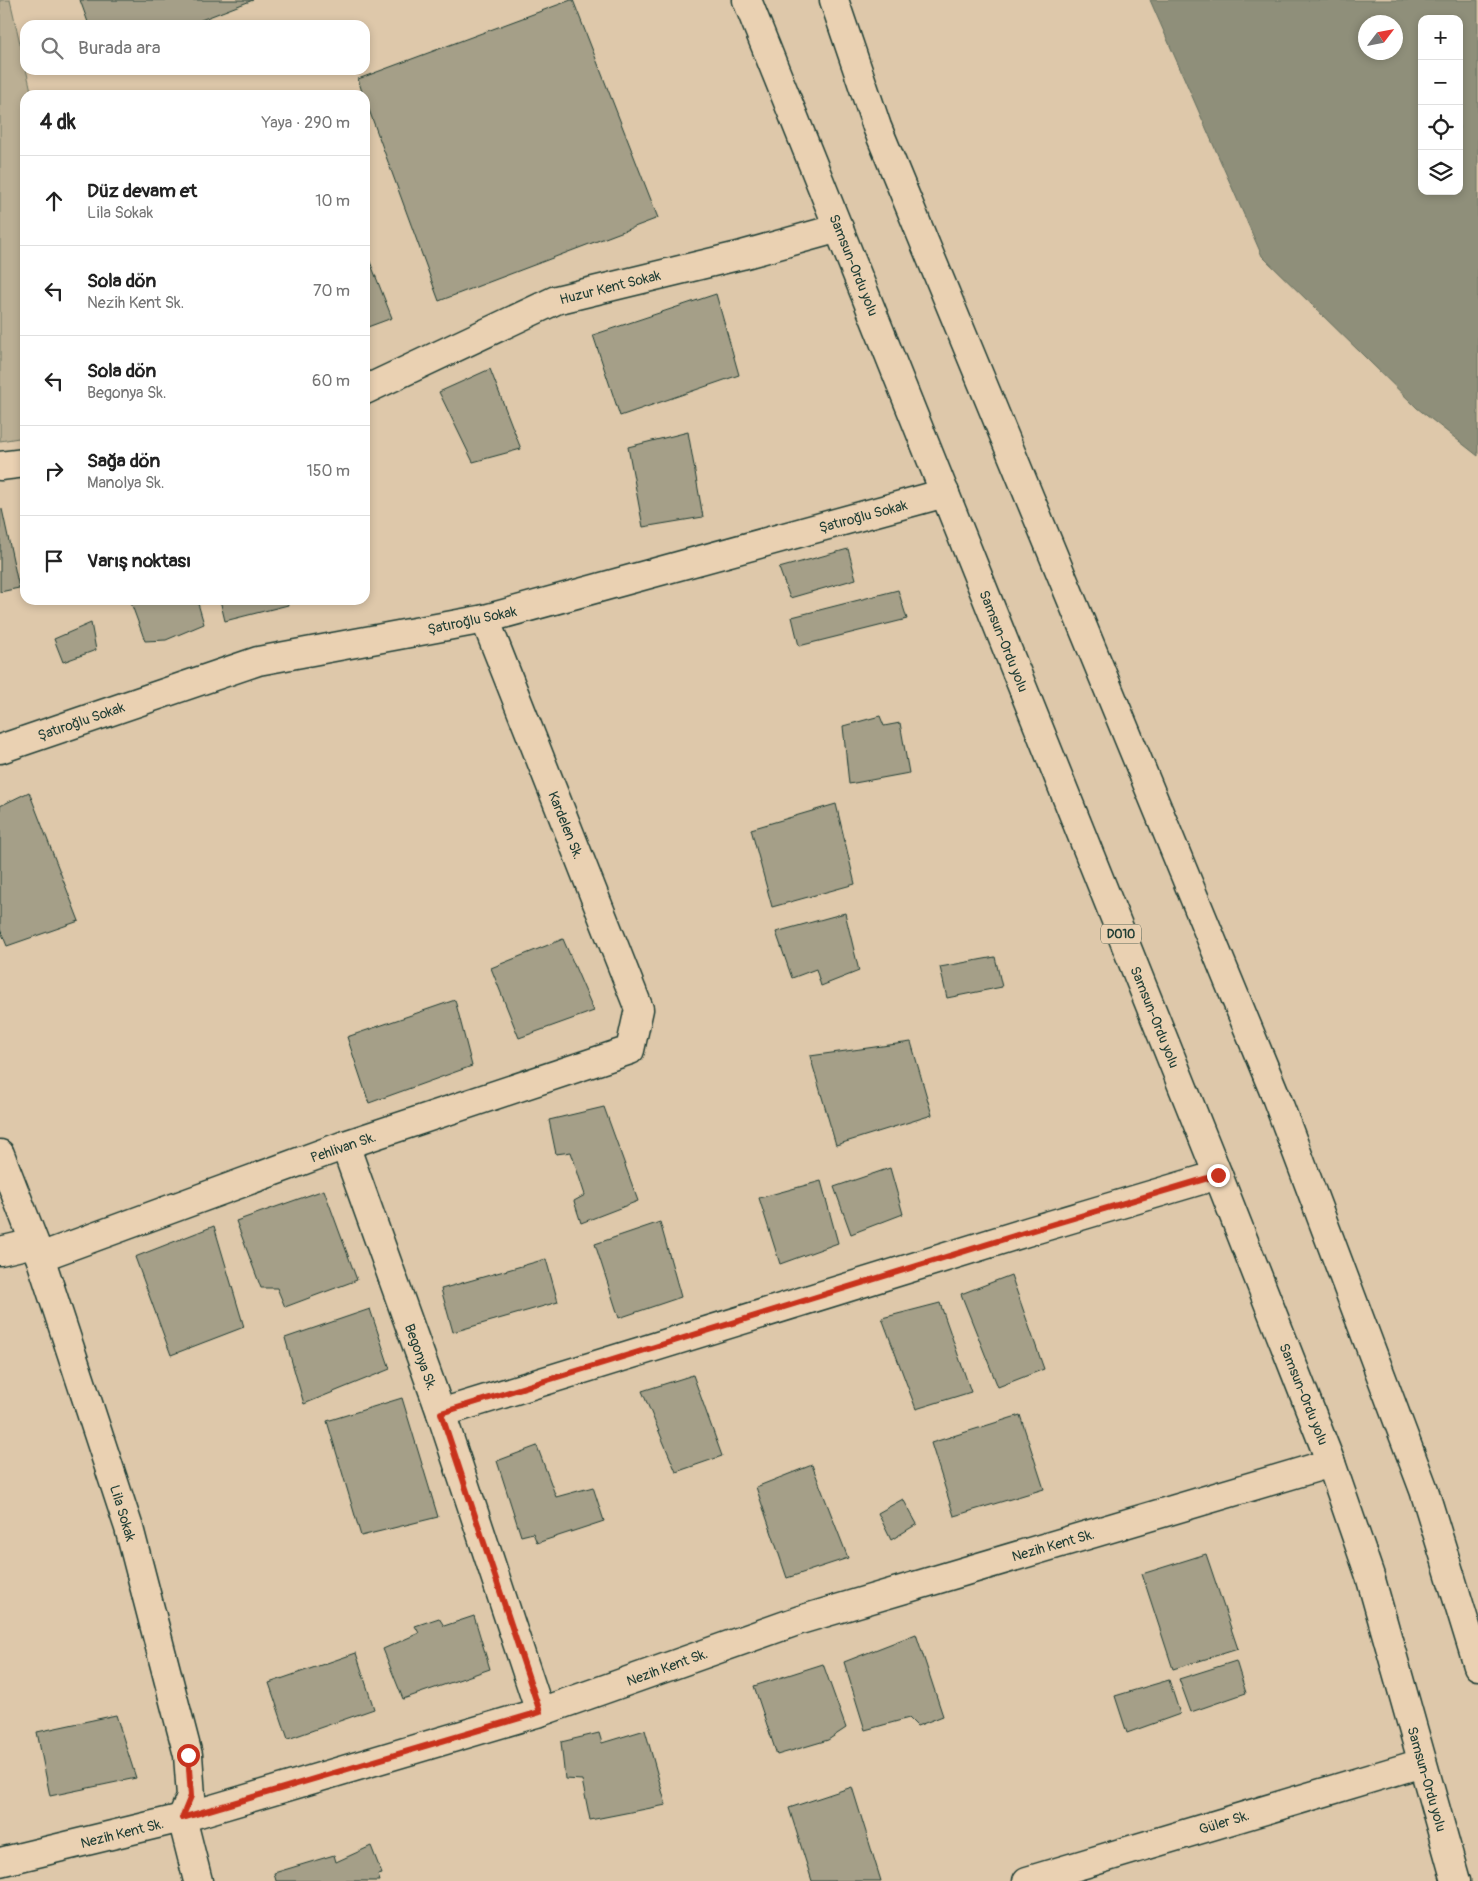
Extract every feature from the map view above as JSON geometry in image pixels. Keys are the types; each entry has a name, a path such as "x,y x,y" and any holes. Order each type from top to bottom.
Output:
{"main road":[{"name":"Samsun-Ordu yolu","path":"747,0 1218,1175 1331,1463 1370,1576 1456,1881"},
{"path":"834,0 877,127 1275,1094 1424,1490 1478,1666"},
{"name":"Huzur Kent Sokak","path":"370,388 556,300 742,255 839,228"},
{"path":"0,466 20,464"},
{"name":"Şatıroğlu Sokak","path":"0,749 258,661 485,619 945,493"},
{"name":"Kardelen Sk.","path":"485,619 639,1009 634,1032"},
{"name":"Pehlivan Sk.","path":"0,1251 37,1250 630,1050 634,1032"},
{"name":"Begonya Sk.","path":"345,1145 441,1413 540,1712"},
{"name":"Lila Sokak","path":"0,1154 37,1250 129,1528 188,1755 191,1796 182,1818"},
{"path":"441,1413 1218,1175"},
{"name":"Nezih Kent Sk.","path":"0,1862 182,1818 540,1712 800,1620 1331,1463"},
{"name":"Güler Sk.","path":"1027,1881 1422,1763"},
{"path":"182,1818 198,1881"}],"shaded area":[{"path":"0,0 10,0 20,43 20,75 27,75 31,90 20,90 20,438 0,441"},
{"path":"1150,0 1478,0 1478,456 1417,408 1262,256"}],"building":[{"path":"80,0 253,0 201,20 87,20"},
{"path":"573,0 658,218 439,301 370,113 370,90 361,90 358,79"},
{"path":"370,262 392,318 370,326"},
{"path":"716,294 739,375 620,416 593,335"},
{"path":"490,369 521,449 473,462 439,392"},
{"path":"688,432 703,517 643,527 628,447"},
{"path":"0,509 2,509 19,588 0,592"},
{"path":"848,549 856,579 790,598 779,568"},
{"path":"898,590 907,619 799,646 792,617"},
{"path":"132,605 198,605 204,624 166,640 145,641"},
{"path":"221,605 288,605 225,621"},
{"path":"91,623 96,650 63,662 54,639"},
{"path":"880,716 884,726 900,723 909,773 849,784 843,726"},
{"path":"29,792 79,921 7,946 0,929 0,806"},
{"path":"836,804 855,884 772,907 751,829"},
{"path":"845,913 859,971 821,986 816,969 792,978 776,932"},
{"path":"563,939 594,1011 519,1038 491,968"},
{"path":"995,957 1002,987 947,998 940,967"},
{"path":"455,1000 472,1066 369,1103 347,1037"},
{"path":"911,1042 932,1115 836,1145 810,1056"},
{"path":"604,1107 638,1201 581,1223 574,1201 585,1195 571,1152 556,1154 549,1120"},
{"path":"890,1168 903,1214 851,1234 834,1187"},
{"path":"821,1181 838,1243 780,1264 759,1198"},
{"path":"324,1190 357,1280 285,1307 277,1288 261,1288 236,1221"},
{"path":"660,1222 681,1297 619,1318 595,1244"},
{"path":"214,1226 244,1327 171,1355 135,1257"},
{"path":"546,1259 558,1302 453,1332 441,1289"},
{"path":"1011,1275 1044,1369 998,1387 961,1294"},
{"path":"940,1303 971,1392 916,1409 882,1318"},
{"path":"370,1309 390,1369 304,1404 285,1338"},
{"path":"693,1375 722,1456 676,1472 642,1391"},
{"path":"402,1398 438,1517 361,1536 327,1421"},
{"path":"1020,1415 1044,1489 954,1516 931,1443"},
{"path":"537,1446 556,1497 593,1487 604,1521 537,1543 533,1533 521,1536 497,1461"},
{"path":"812,1465 848,1558 787,1578 756,1487"},
{"path":"903,1499 917,1524 891,1540 878,1513"},
{"path":"1206,1554 1238,1649 1173,1669 1142,1574"},
{"path":"474,1616 490,1669 403,1699 383,1649 419,1633 415,1626 439,1618 444,1626"},
{"path":"916,1634 943,1716 917,1726 909,1718 865,1730 844,1662"},
{"path":"356,1653 374,1709 288,1739 269,1683"},
{"path":"1236,1661 1246,1693 1191,1712 1179,1679"},
{"path":"823,1664 846,1728 828,1740 777,1755 754,1686"},
{"path":"1169,1680 1180,1714 1127,1733 1115,1696"},
{"path":"116,1715 136,1778 50,1796 37,1732"},
{"path":"645,1730 666,1805 590,1820 582,1780 565,1779 561,1742 599,1733 602,1743"},
{"path":"852,1787 881,1881 812,1881 789,1808"},
{"path":"371,1846 382,1874 378,1875 380,1881 276,1881 274,1873 334,1855 336,1862"}],"route":[{"path":"188,1755 191,1796 182,1818 540,1712 441,1413 1030,1231 1218,1175"}]}
